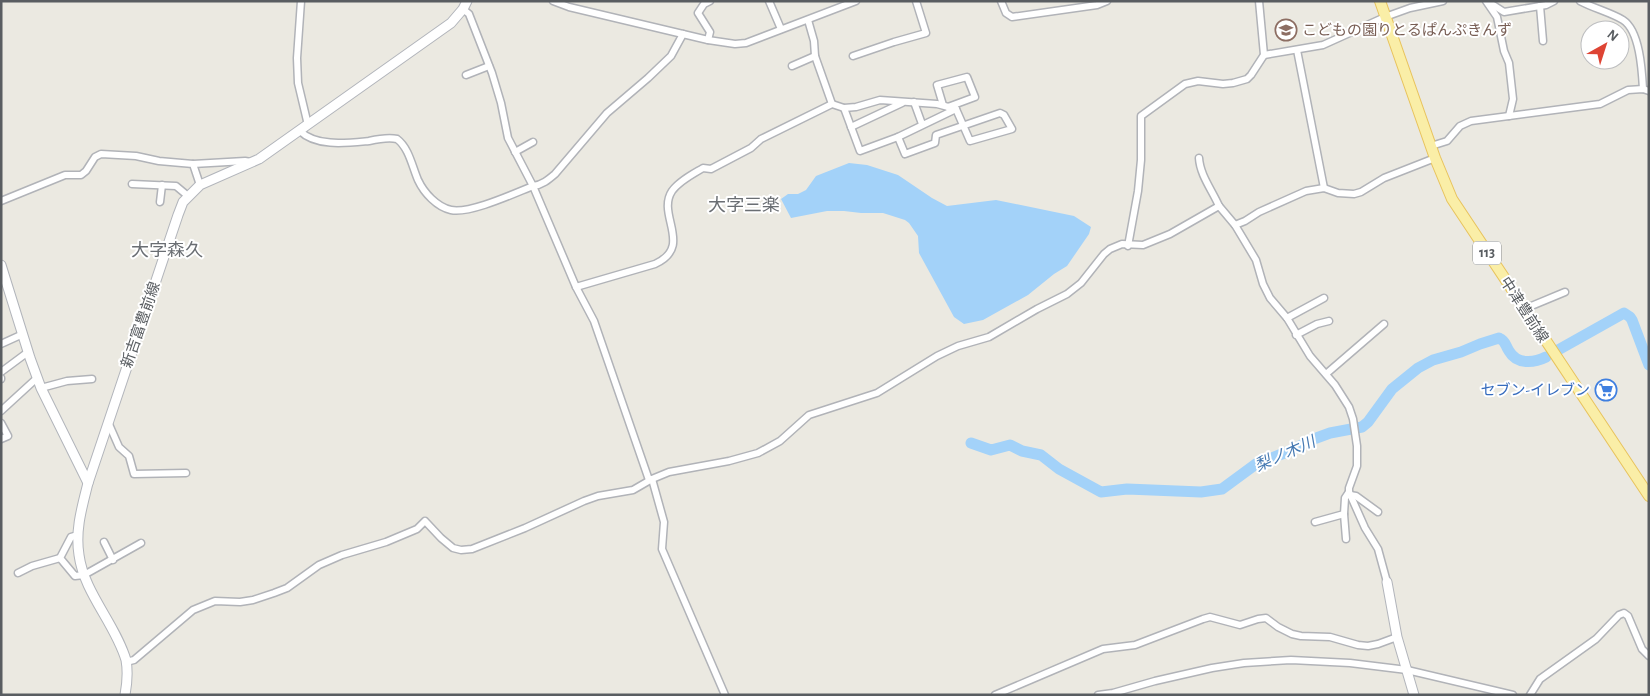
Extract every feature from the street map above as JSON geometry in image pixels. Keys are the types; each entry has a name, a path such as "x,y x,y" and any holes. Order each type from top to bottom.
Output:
{"main road":[{"name":"中津豊前線","path":"1380,1 1435,158 1452,199 1649,496"},
{"name":"新吉富豊前線","path":"125,695 126,662 115,634 84,575 79,556 78,523 88,483 178,215 188,196 200,184 259,159 450,23 465,5"},
{"path":"1,265 37,378 88,483"},
{"path":"1388,582 1397,637 1414,695"}],"street":[{"path":"301,1 297,58 298,83 306,136 314,140 350,142 386,138 397,139 407,151 417,179 424,190 429,196 449,209 462,210 498,200 533,186 539,186 555,174 607,113 660,68 670,56 683,34"},
{"path":"553,1 569,7 708,40 735,44 746,43 856,1"},
{"path":"708,40 710,32 698,13 704,4 710,1"},
{"path":"769,1 781,29"},
{"path":"853,56 894,42 926,34 916,1"},
{"path":"1001,1 1006,13 1012,17 1097,5 1107,1"},
{"path":"1128,246 1138,191 1141,160 1141,116 1185,84 1198,81 1223,84 1247,79 1258,67 1264,55 1259,1"},
{"path":"1264,55 1323,45 1409,5 1443,1"},
{"path":"1486,1 1504,12 1540,6 1554,1"},
{"path":"1486,1 1497,17 1508,63 1513,99 1509,116"},
{"path":"1431,146 1447,141 1460,126 1471,121 1600,104 1628,90 1646,90 1639,48 1627,23 1622,19 1580,1"},
{"path":"465,5 490,66 501,103 508,138 533,186 576,287 596,326 651,479 664,522 662,550 725,695"},
{"path":"1540,6 1543,41"},
{"path":"808,20 814,40 814,56 832,104"},
{"path":"1297,50 1324,188"},
{"path":"792,66 814,56"},
{"path":"466,75 490,66"},
{"path":"967,78 975,97 946,106 937,85 967,78"},
{"path":"576,287 655,264 664,259 670,251 674,239 668,207 670,194 674,189 703,168 711,169 751,148 760,139 832,104 844,108 856,107 880,100 946,106 956,109 963,124 970,142 1012,129 1000,113 963,124 936,135 935,143 905,154 898,137"},
{"path":"851,127 904,102"},
{"path":"914,102 922,124"},
{"path":"844,108 860,151 898,137 956,109"},
{"path":"516,152 533,142"},
{"path":"1,201 65,175 81,175 86,172 94,157 101,154 136,156 159,161 193,164 251,162"},
{"path":"1199,158 1203,176 1209,183 1219,206 1235,225 1256,260 1262,284 1270,298 1287,318 1310,356 1335,385 1349,407 1353,419 1357,446 1357,466 1349,488 1350,494 1365,528 1378,549 1388,582"},
{"path":"1235,225 1306,191 1324,188 1338,193 1354,194 1361,192 1384,178 1435,158"},
{"path":"193,164 200,184"},
{"path":"132,184 176,186 188,196"},
{"path":"160,202 162,185"},
{"path":"126,662 134,660 193,610 215,602 240,602 274,593 287,588 319,565 368,546 386,542 417,529 425,521 453,548 461,550 472,549 598,496 632,490 651,479 669,472 744,458 769,448 809,416 877,393 937,356 958,346 989,337 1067,294 1081,283 1107,251 1122,244 1128,246 1143,245 1170,234 1219,206"},
{"path":"1524,309 1566,292"},
{"path":"1287,318 1324,298"},
{"path":"1296,335 1317,324 1329,321"},
{"path":"1326,374 1384,324"},
{"path":"1,344 23,334"},
{"path":"1,372 28,352"},
{"path":"1,411 37,378"},
{"path":"41,388 67,381 92,379"},
{"path":"108,422 119,447 129,456 134,474 186,473"},
{"path":"1,423 8,436 1,439"},
{"path":"1350,494 1356,496 1378,512"},
{"path":"1346,539 1345,498 1350,494"},
{"path":"1315,522 1344,514"},
{"path":"18,573 32,566 60,558 71,537 78,535"},
{"path":"104,542 113,560"},
{"path":"60,558 75,576 84,575 141,543"},
{"path":"1530,695 1540,679 1596,639 1622,614 1628,616 1642,649 1649,656"},
{"path":"996,695 1103,649 1134,645 1208,618 1240,625 1258,618 1266,618 1292,634 1330,637 1363,646 1378,644 1397,637"},
{"path":"1098,695 1113,693 1212,668 1273,660 1336,662 1408,672 1513,695"}],"water":[{"path":"849,163 867,165 898,175 947,206 996,200 1074,216 1091,227 1089,234 1067,266 1028,295 983,320 964,324 954,317 919,253 918,236 905,220 883,213 844,211 827,211 791,218 781,199 788,194 798,194 806,190 816,176"}],"waterway":[{"name":"梨ノ木川","path":"1558,350 1624,313 1632,320 1649,365"},
{"name":"梨ノ木川","path":"971,443 991,450 1010,445 1022,451 1041,455 1059,469 1101,492 1127,489 1201,492 1222,489 1256,464 1330,433 1362,427 1368,422 1392,389 1418,368 1433,360 1499,338 1516,359 1526,362 1546,357"}],"place":[{"name":"こどもの園りとるぱんぷきんず","path":"1286,30"},
{"name":"セブン-イレブン","path":"1606,390"}],"district":[{"name":"大字三楽","path":"744,206"},
{"name":"大字森久","path":"167,251"}]}
